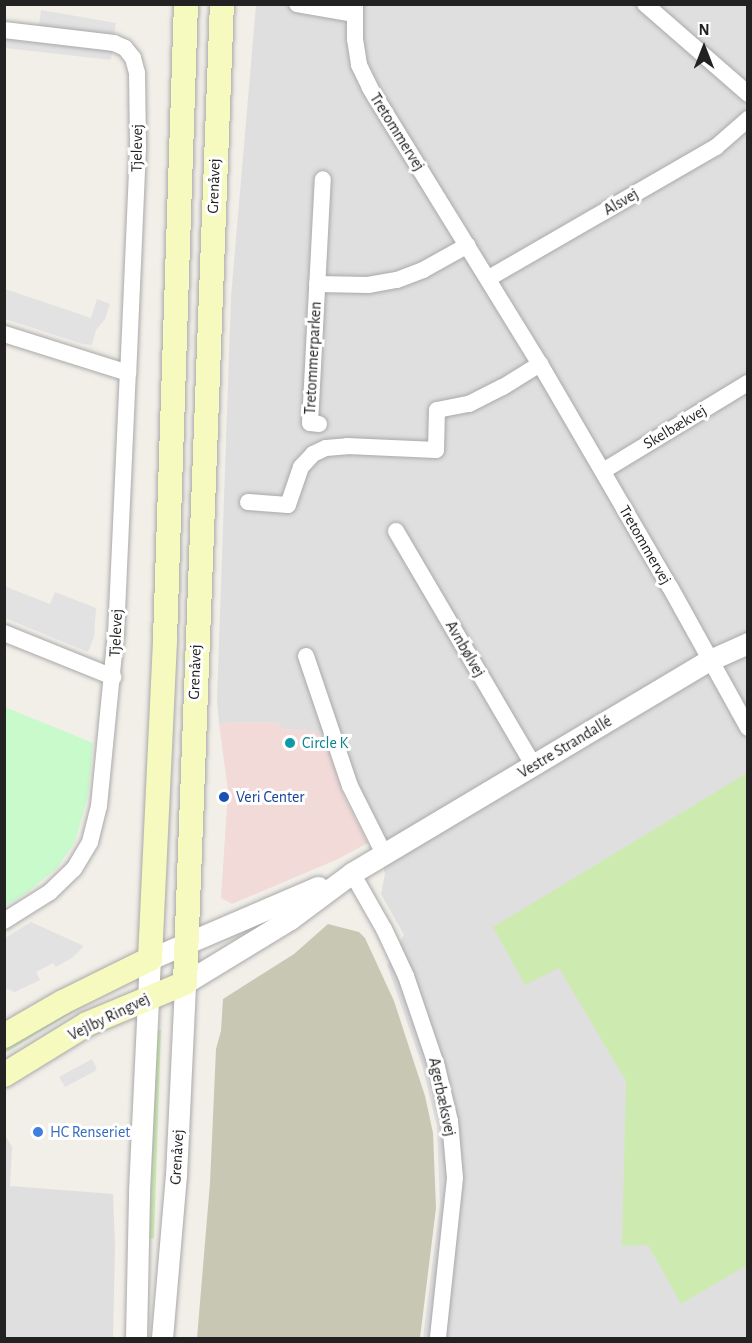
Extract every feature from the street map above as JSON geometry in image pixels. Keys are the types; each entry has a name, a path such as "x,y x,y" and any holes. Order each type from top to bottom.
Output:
{"main road":[{"name":"Grenåvej","path":"150,959 165,639 186,4"},
{"name":"Grenåvej","path":"184,982 222,4"},
{"name":"Vejlby Ringvej","path":"4,1036 63,1002 150,959"},
{"name":"Vejlby Ringvej","path":"4,1075 87,1024 184,982"}],"street":[{"path":"297,4 354,9"},
{"path":"645,4 747,94"},
{"name":"Tretommervej","path":"354,9 359,65 370,88 540,364 603,471 747,728"},
{"name":"Tjelevej","path":"4,30 114,43 125,48 133,58 137,73 138,148 113,677 99,806 90,842 74,869 50,892 4,921"},
{"name":"Alsvej","path":"489,278 716,147 747,119"},
{"name":"Tretommerparken","path":"319,424 310,423 323,179"},
{"name":"Tretommerparken","path":"317,284 368,285 397,280 423,270 468,245"},
{"path":"4,334 128,373"},
{"path":"248,502 288,505 301,467 314,454 326,448 436,450 437,410 469,404 503,387 540,364"},
{"name":"Skelbækvej","path":"603,471 747,383"},
{"name":"Avnbølvej","path":"396,531 534,766"},
{"name":"Tjelevej","path":"4,633 113,677"},
{"name":"Vestre Strandallé","path":"184,982 291,919 352,873 710,660 747,643"},
{"path":"306,656 350,786 384,854"},
{"name":"Vestre Strandallé","path":"150,959 352,873"},
{"name":"Agerbæksvej","path":"352,873 384,929 406,976 437,1067 450,1121 455,1178 438,1338"},
{"name":"Grenåvej","path":"136,1338 139,1191 150,959"},
{"name":"Grenåvej","path":"162,1338 176,1176 184,982"}],"shaded area":[{"path":"256,5 747,5 747,1338 423,1338 440,1204 437,1127 422,1065 387,965 404,935 381,894 385,874 369,809 320,732 283,729 275,722 219,723 217,700 231,297"},
{"path":"41,10 116,23 111,60 5,48 5,22 39,25"},
{"path":"5,289 91,318 97,299 110,304 105,319 96,330 92,345 83,344 5,319"},
{"path":"4,586 50,604 55,592 96,608 94,637 88,652 5,618"},
{"path":"275,722 283,729 320,732 326,739 343,795 368,843 338,859 232,904 221,898 228,791 219,723"},
{"path":"31,922 84,946 72,958 56,967 53,963 36,972 40,980 15,992 5,988 5,938"},
{"path":"328,924 359,932 365,938 394,1001 425,1096 433,1133 436,1208 420,1338 197,1338 210,1183 216,1049 221,1031 223,999 294,954"},
{"path":"92,1059 97,1070 65,1087 59,1077"},
{"path":"5,1135 12,1147 10,1186 113,1194 115,1247 113,1338 5,1338"}],"green space":[{"path":"5,707 93,743 88,796 75,842 57,868 29,891 5,906"},
{"path":"747,773 747,1265 681,1304 648,1245 622,1246 626,1081 559,968 525,985 493,927"},
{"path":"95,994 96,998 5,1053 5,1048"},
{"path":"161,1030 154,1238 151,1239 149,1238 157,1031"}],"place":[{"name":"Circle K","path":"290,743"},
{"name":"Veri Center","path":"224,797"},
{"name":"HC Renseriet","path":"38,1132"}]}
